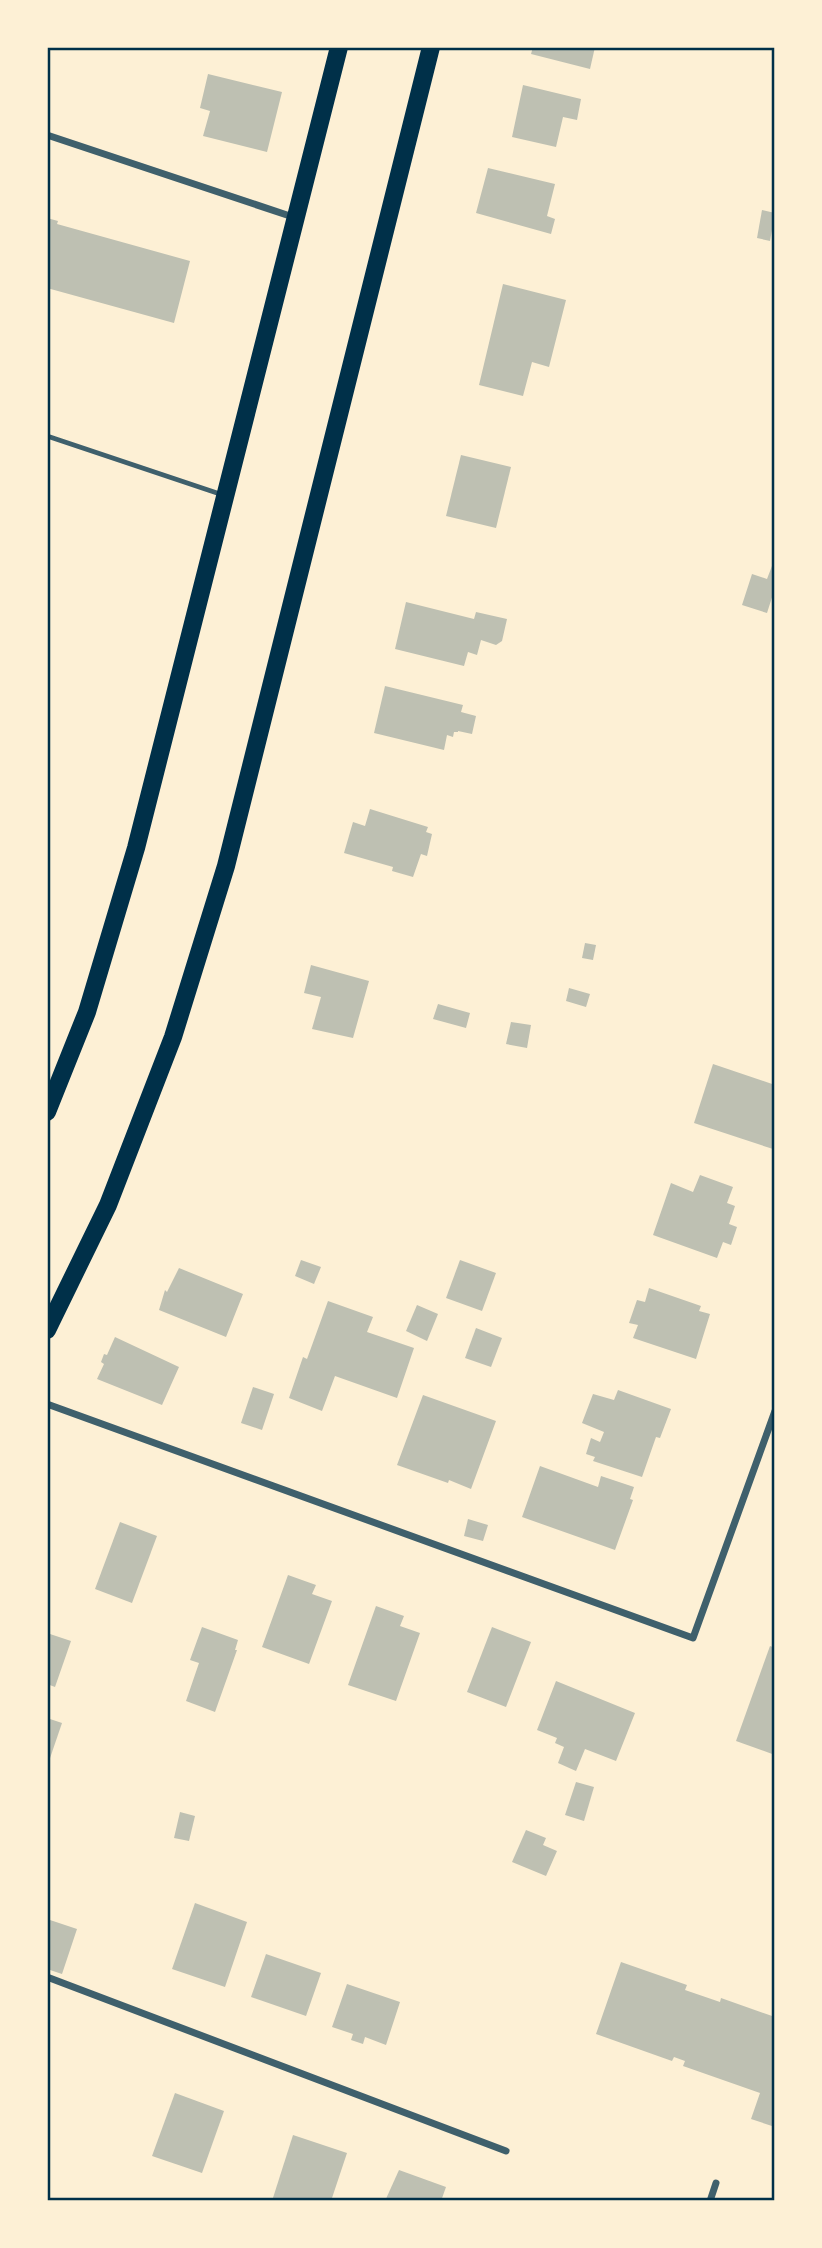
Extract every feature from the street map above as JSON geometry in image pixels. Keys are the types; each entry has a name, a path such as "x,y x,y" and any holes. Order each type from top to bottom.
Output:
{"main road":[{"path":"47,1112 87,1012 135,848 339,47"},
{"path":"47,1330 108,1205 173,1037 226,866 431,47"}],"street":[{"path":"47,135 296,218"},
{"path":"47,1404 693,1638 775,1411"},
{"path":"47,1977 506,2151"},
{"path":"710,2201 716,2183"}],"lane":[{"path":"47,436 226,496"}],"building":[{"path":"533,47 595,47 590,69 531,54"},
{"path":"208,74 282,92 267,152 203,136 210,111 200,108"},
{"path":"523,85 581,99 577,120 563,117 556,147 512,137"},
{"path":"488,168 555,184 547,216 555,219 551,234 476,213"},
{"path":"762,210 775,213 770,241 757,238"},
{"path":"47,218 58,221 57,224 190,261 174,323 47,288"},
{"path":"503,284 566,300 549,367 532,362 523,396 479,385"},
{"path":"461,455 511,467 496,528 446,516"},
{"path":"775,558 775,588 767,613 742,605 752,574 767,579"},
{"path":"406,602 474,619 476,612 507,619 502,641 496,645 481,640 477,655 468,652 464,666 395,649"},
{"path":"385,686 463,705 461,712 476,716 472,734 458,731 454,732 453,737 447,735 444,750 374,733"},
{"path":"370,809 428,827 426,832 432,834 427,856 421,854 413,877 392,871 393,867 344,853 353,822 365,826"},
{"path":"585,943 596,945 593,960 582,958"},
{"path":"311,965 369,981 353,1038 312,1029 321,997 304,993"},
{"path":"569,988 590,994 586,1007 566,1001"},
{"path":"438,1004 470,1013 466,1028 433,1019"},
{"path":"511,1022 531,1025 527,1048 506,1044"},
{"path":"713,1064 775,1085 773,1149 694,1123"},
{"path":"700,1175 733,1187 727,1203 735,1206 729,1224 737,1227 731,1245 723,1242 717,1258 653,1235 671,1183 693,1192"},
{"path":"301,1260 321,1267 314,1284 295,1276"},
{"path":"460,1260 496,1273 482,1311 446,1298"},
{"path":"179,1268 243,1294 226,1337 159,1310 165,1290 167,1292"},
{"path":"649,1288 701,1306 699,1311 710,1314 696,1359 633,1338 638,1325 629,1323 637,1300 645,1302"},
{"path":"328,1301 373,1317 367,1332 414,1348 397,1398 335,1376 322,1411 289,1398 303,1357 307,1359"},
{"path":"417,1305 438,1314 427,1341 406,1331"},
{"path":"476,1328 502,1338 491,1367 465,1358"},
{"path":"115,1337 179,1367 162,1405 97,1379 104,1364 101,1362 104,1354 107,1355"},
{"path":"253,1387 274,1394 262,1430 241,1423"},
{"path":"618,1390 671,1409 660,1438 656,1437 642,1477 593,1461 595,1457 586,1454 591,1438 600,1442 604,1432 582,1423 593,1394 614,1400"},
{"path":"423,1395 496,1421 471,1489 397,1465"},
{"path":"540,1466 598,1487 601,1476 634,1487 630,1499 633,1500 615,1550 522,1517"},
{"path":"468,1519 488,1525 483,1541 464,1536"},
{"path":"120,1522 157,1536 132,1603 95,1589"},
{"path":"288,1575 316,1585 312,1594 332,1601 309,1664 262,1647"},
{"path":"376,1606 404,1616 400,1626 420,1633 396,1701 348,1685"},
{"path":"202,1627 238,1640 215,1712 186,1701 199,1663 190,1660"},
{"path":"492,1627 531,1642 506,1707 467,1692"},
{"path":"47,1633 71,1641 55,1687 47,1684"},
{"path":"770,1646 775,1648 775,1755 736,1741"},
{"path":"556,1681 635,1713 616,1761 585,1749 576,1771 558,1763 564,1747 555,1743 557,1738 537,1730"},
{"path":"47,1718 62,1723 48,1764 47,1764"},
{"path":"576,1782 594,1787 584,1821 565,1815"},
{"path":"180,1812 195,1816 189,1841 174,1838"},
{"path":"526,1830 546,1838 543,1845 557,1851 546,1876 512,1862"},
{"path":"195,1903 247,1922 225,1987 172,1969"},
{"path":"47,1919 77,1929 62,1974 47,1969"},
{"path":"266,1954 321,1973 306,2016 251,1997"},
{"path":"621,1962 687,1985 685,1990 720,2002 721,1998 775,2017 775,2127 751,2119 760,2093 683,2066 685,2061 674,2057 672,2061 596,2034"},
{"path":"347,1984 400,2002 386,2045 365,2037 363,2044 351,2040 353,2034 332,2027"},
{"path":"175,2093 224,2111 202,2173 152,2156"},
{"path":"293,2135 347,2153 331,2201 272,2201"},
{"path":"399,2170 446,2187 441,2201 385,2201"}]}
